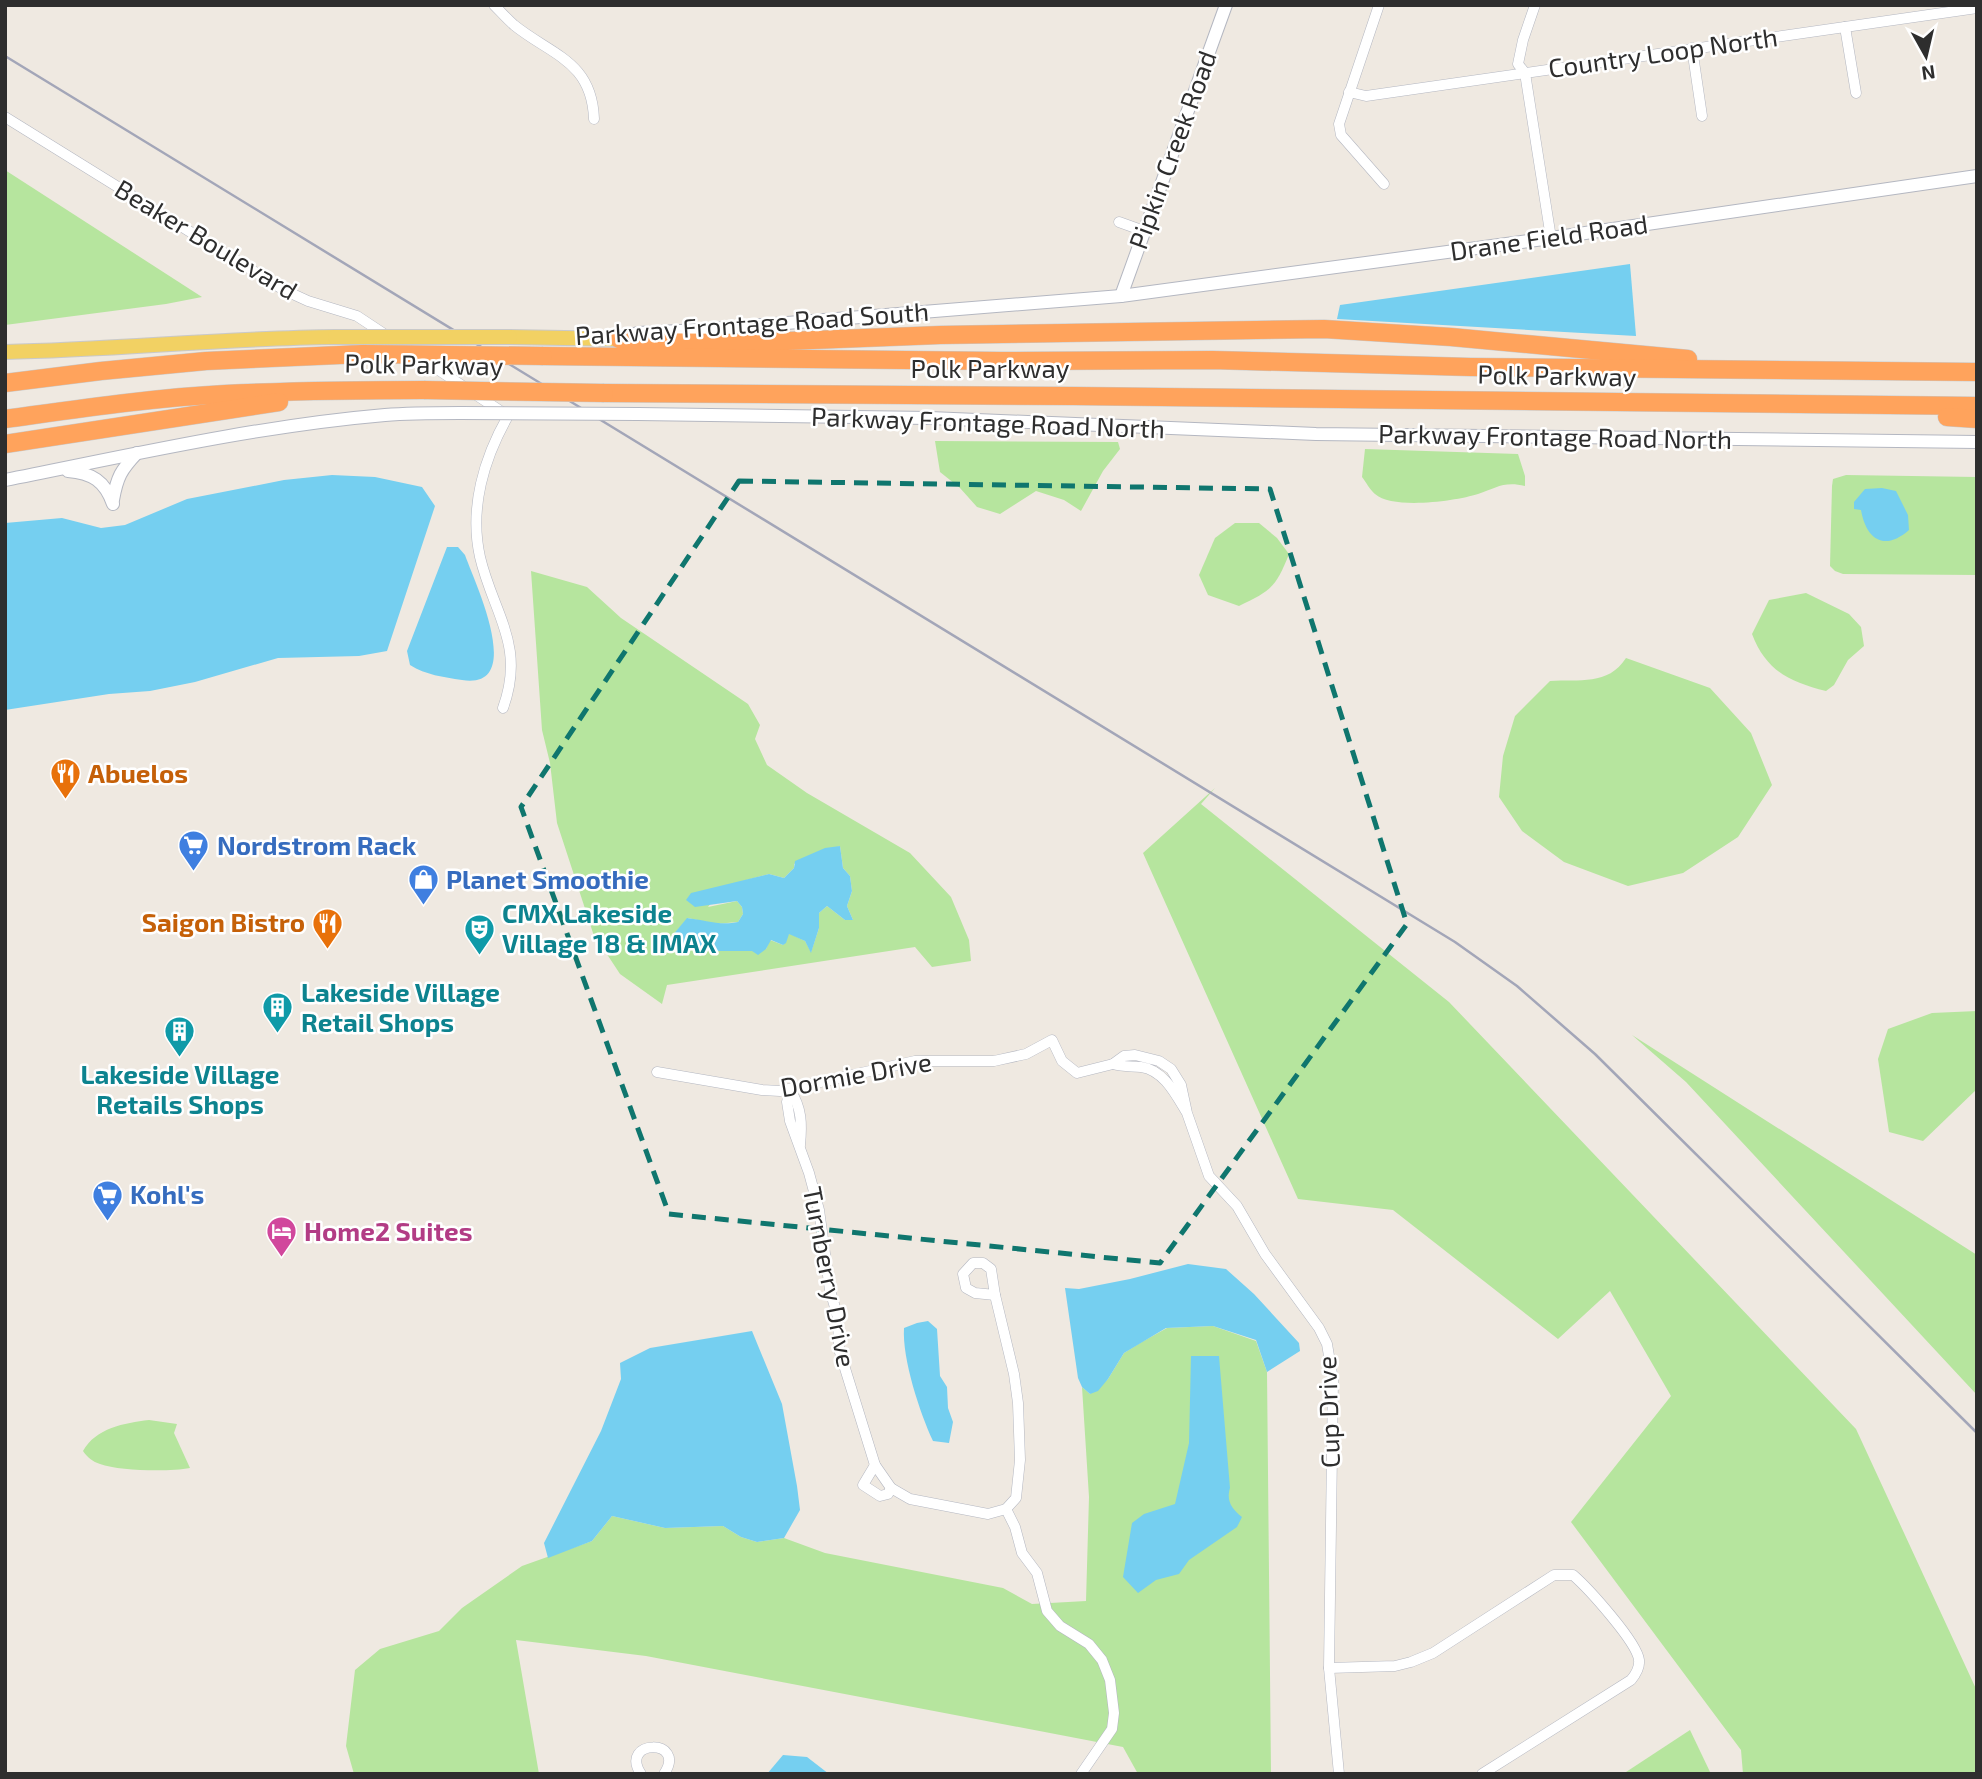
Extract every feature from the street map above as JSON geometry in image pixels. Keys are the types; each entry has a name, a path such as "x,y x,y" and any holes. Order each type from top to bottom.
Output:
{"highway":[{"path":"619,339 631,342 739,343 954,335 1324,329 1451,337 1810,370"},
{"name":"Polk Parkway","path":"5,383 180,363 363,354 1000,361 1212,360 1470,367 1977,372"},
{"path":"5,444 366,390"},
{"name":"Polk Parkway","path":"5,419 168,398 366,390 1977,407"},
{"path":"1818,405 1977,419"}],"main road":[{"name":"Pipkin Creek Road","path":"1121,296 1226,5"},
{"name":"Drane Field Road","path":"1121,296 1551,238 1977,176"},
{"name":"Parkway Frontage Road South","path":"5,352 335,337 619,339 638,333 1121,296"},
{"name":"Parkway Frontage Road North","path":"5,480 136,453 317,422 388,415 460,413 930,418 1316,434 1977,442"},
{"path":"54,470 82,473 99,480 109,491 113,504 116,482 121,470 136,453"}],"street":[{"path":"494,5 514,25 573,65 588,87 594,102 594,119"},
{"path":"1379,5 1339,120 1341,135 1384,184"},
{"path":"1535,5 1518,64 1525,73 1551,238"},
{"name":"Country Loop North","path":"1349,92 1366,96 1977,8"},
{"path":"1845,27 1856,93"},
{"path":"1692,48 1702,116"},
{"name":"Beaker Boulevard","path":"5,117 284,290 308,301 357,316 508,416 485,464 477,516 481,560 508,640 511,682 503,708"},
{"path":"1118,222 1144,231"},
{"name":"Dormie Drive","path":"657,1072 762,1090 790,1090 915,1061 945,1059 994,1062 1026,1054 1052,1040 1062,1060 1077,1073 1113,1065"},
{"path":"1113,1065 1124,1056 1135,1055 1155,1059 1171,1069 1181,1085 1187,1113"},
{"path":"1151,1071 1155,1059"},
{"path":"1113,1065 1123,1068 1143,1067 1157,1073 1171,1087 1187,1113"},
{"name":"Turnberry Drive","path":"790,1090 787,1102 790,1121 819,1210 830,1290 838,1318 839,1349 875,1465 891,1488 920,1503 988,1514 1006,1509"},
{"name":"Cup Drive","path":"1187,1113 1209,1176 1237,1206 1265,1254 1319,1328 1327,1344 1333,1380 1329,1668 1339,1774"},
{"path":"995,1295 1014,1374 1020,1429 1019,1490 1006,1509 1015,1527 1022,1553 1037,1573 1047,1611 1060,1626 1089,1644 1102,1660 1110,1680 1114,1713 1112,1728 1081,1774"},
{"path":"875,1465 863,1485 880,1496 888,1494 891,1488"},
{"path":"1329,1668 1395,1666 1411,1662 1433,1653 1555,1575 1573,1575 1605,1609 1636,1650 1640,1661 1638,1671 1631,1680 1482,1774"},
{"path":"641,1774 636,1765 639,1754 652,1746 662,1749 668,1758 668,1768 664,1774"}],"highlighted area":[{"path":"739,481 1270,489 1407,924 1160,1263 669,1214 521,807"}],"green space":[{"path":"5,170 202,297 5,325"},
{"path":"935,441 1118,442 1120,449 1103,471 1081,511 1064,500 1036,491 1000,514 977,507 960,488 940,472"},
{"path":"1365,449 1518,454 1525,476 1525,486 1506,485 1468,497 1425,503 1396,502 1375,494 1362,477"},
{"path":"1846,475 1977,477 1977,575 1843,574 1835,571 1830,566 1832,486 1833,479"},
{"path":"1235,523 1259,523 1277,538 1289,554 1271,587 1239,606 1208,595 1199,575 1215,538"},
{"path":"531,571 587,587 621,618 748,704 760,725 755,739 767,765 807,793 910,853 951,897 969,940 971,961 932,967 915,947 667,985 662,1004 620,974 593,933 557,823 550,763 542,730","holes":["840,846 843,868 850,876 852,891 847,906 853,920 845,920 827,906 819,913 819,928 811,952 805,941 789,933 783,945 770,940 766,949 752,951 719,951 698,946 677,953 667,942 688,918 716,924 738,922 743,914 737,901 708,907 725,886 769,874 784,878 794,868 794,864"]},
{"path":"1806,593 1849,614 1861,627 1864,646 1848,660 1834,685 1826,691 1801,684 1781,673 1764,657 1752,634 1769,600"},
{"path":"1626,658 1710,688 1751,733 1772,785 1738,837 1683,873 1628,886 1564,862 1522,831 1499,797 1503,756 1515,716 1550,681 1602,677 1619,667"},
{"path":"1215,788 1201,804 1449,1002 1856,1429 1977,1691 1977,1774 1743,1774 1741,1750 1571,1522 1671,1396 1610,1291 1558,1339 1393,1210 1298,1199 1143,853"},
{"path":"1977,1011 1977,1089 1923,1141 1889,1132 1878,1059 1888,1029 1932,1013"},
{"path":"1632,1035 1977,1255 1977,1395 1686,1082"},
{"path":"1213,1326 1256,1341 1267,1372 1271,1774 1138,1774 1123,1747 646,1656 516,1640 539,1774 354,1774 346,1746 355,1670 380,1649 439,1631 462,1608 522,1566 592,1541 612,1516 665,1528 723,1526 741,1537 757,1542 784,1538 825,1553 1003,1588 1032,1604 1086,1601 1089,1497 1082,1387 1090,1394 1108,1379 1124,1353 1167,1328"},
{"path":"149,1420 177,1424 174,1433 190,1468 119,1468 95,1462 83,1451 95,1437 111,1428"},
{"path":"1690,1730 1711,1774 1623,1774"}],"water":[{"path":"1630,264 1636,336 1337,319 1340,305"},
{"path":"332,475 375,477 422,487 435,506 387,651 359,656 278,658 195,682 150,691 109,694 5,710 5,523 62,518 101,528 125,525 187,499 284,480"},
{"path":"1865,489 1896,491 1908,515 1909,530 1900,537 1884,541 1872,535 1863,520 1861,510 1854,509 1854,502"},
{"path":"447,547 458,547 465,555 491,631 494,652 491,668 481,679 441,677 410,665 407,651"},
{"path":"840,846 843,868 850,876 852,891 847,906 853,920 845,920 827,906 819,913 819,928 811,953 805,941 789,934 786,943 783,945 771,940 766,949 758,955 752,951 719,951 698,946 676,953 667,942 687,918 731,923 738,922 743,914 737,901 695,907 686,900 691,893 769,874 784,878 794,868 795,861 825,848"},
{"path":"1188,1264 1226,1269 1254,1294 1299,1343 1300,1351 1267,1372 1256,1340 1213,1326 1166,1328 1124,1353 1108,1379 1098,1391 1090,1394 1082,1387 1078,1378 1065,1288 1079,1289"},
{"path":"928,1321 937,1329 940,1376 947,1387 948,1408 953,1422 949,1443 933,1441 918,1401 906,1355 904,1328"},
{"path":"752,1331 782,1404 797,1486 800,1510 784,1538 757,1542 741,1537 723,1526 665,1528 612,1516 592,1541 548,1558 544,1543 601,1431 621,1379 620,1363 650,1348"},
{"path":"1191,1356 1219,1356 1229,1501 1242,1517 1237,1527 1189,1560 1179,1574 1156,1580 1138,1593 1123,1577 1132,1523 1144,1514 1175,1504 1189,1443"},
{"path":"783,1755 807,1757 829,1774 767,1774"}],"railway":[{"path":"5,56 1455,942 1517,986 1595,1054 1977,1433"}],"place":[{"name":"Abuelos","path":"65,801"},
{"name":"Nordstrom Rack","path":"194,873"},
{"name":"Planet Smoothie","path":"423,907"},
{"name":"Saigon Bistro","path":"328,950"},
{"name":"CMX Lakeside Village 18 & IMAX","path":"479,956"},
{"name":"Lakeside Village Retail Shops","path":"278,1035"},
{"name":"Lakeside Village Retails Shops","path":"180,1059"},
{"name":"Kohl's","path":"107,1222"},
{"name":"Home2 Suites","path":"281,1259"}]}
